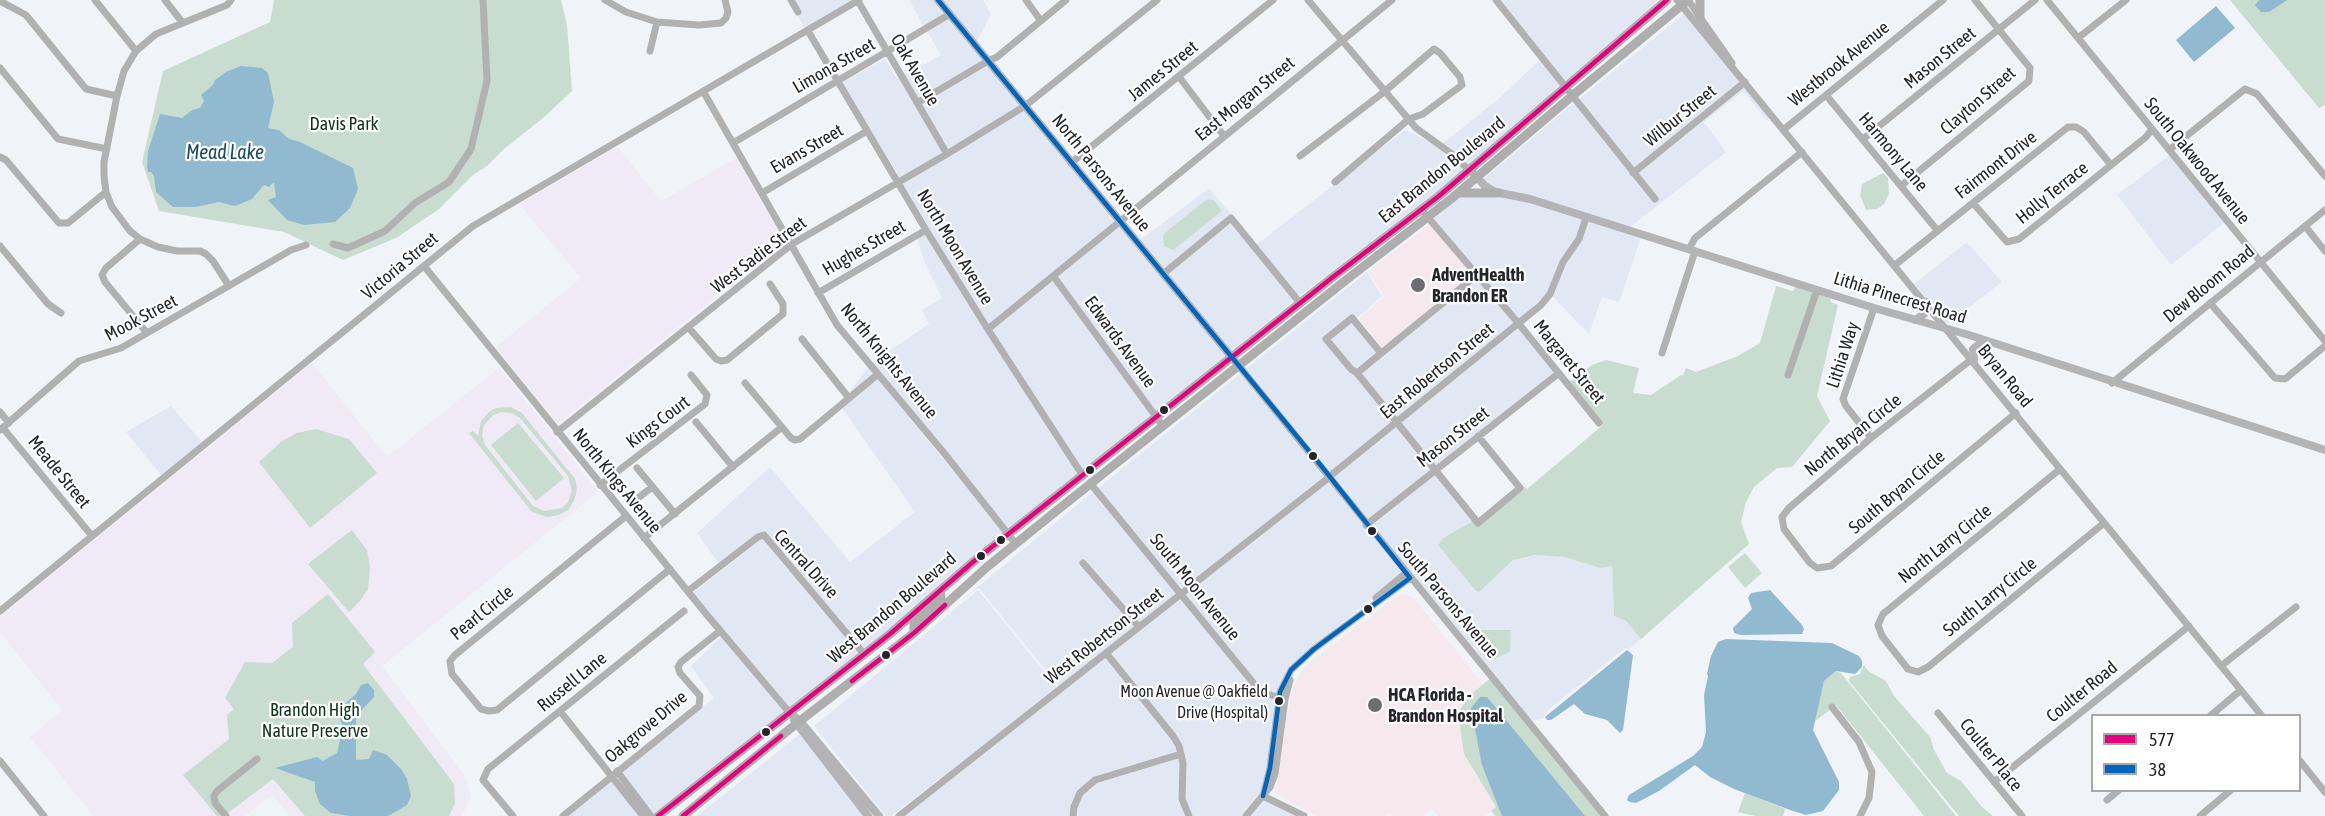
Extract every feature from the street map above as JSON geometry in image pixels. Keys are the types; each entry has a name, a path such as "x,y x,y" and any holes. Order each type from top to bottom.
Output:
{"highway":[{"path":"1656,10 1660,0"},
{"name":"East Brandon Boulevard","path":"1239,366 1474,174 1568,92 1667,0"},
{"path":"1700,0 1700,15"},
{"name":"East Brandon Boulevard","path":"1568,92 1684,1"},
{"name":"East Brandon Boulevard","path":"1232,357 1300,303 1425,214 1459,193 1474,174"},
{"path":"1459,193 1499,193"},
{"name":"West Brandon Boulevard","path":"683,816 914,633 971,580 1090,483 1232,357"},
{"name":"West Brandon Boulevard","path":"658,816 864,654 973,562 1108,456 1239,366"},
{"path":"1090,483 1090,476 1107,462 1108,456"},
{"path":"1061,507 1060,501 1080,485 1083,476"},
{"path":"914,633 914,624 939,601 940,591"}],"main road":[{"name":"North Parsons Avenue","path":"938,0 1239,366"},
{"name":"Lithia Pinecrest Road","path":"1474,174 1488,188 1499,193 1525,197 2325,450"},
{"path":"1915,320 1924,314 1926,302"},
{"path":"1973,360 1974,347 1989,342"},
{"path":"789,712 879,816"},
{"path":"798,723 868,816"}],"street":[{"path":"95,0 136,51"},
{"path":"165,0 182,22"},
{"path":"229,286 206,254 200,251 167,249 140,239 120,220 106,192 104,176 117,96 124,71 136,51 156,34 227,5 231,0"},
{"path":"333,244 348,248 385,231 415,203 449,182 471,150 487,81 483,0"},
{"path":"605,0 626,12 657,22 699,25 721,22 726,18 728,12 725,0"},
{"path":"791,0 798,12"},
{"name":"Victoria Street","path":"0,612 489,215 858,0"},
{"name":"Oak Avenue","path":"858,0 947,154"},
{"path":"1026,0 1041,21"},
{"path":"917,103 997,57 1066,0"},
{"name":"West Sadie Street","path":"557,432 792,244 1025,106 1157,0"},
{"name":"James Street","path":"1071,164 1180,78 1273,0"},
{"path":"1308,0 1416,128 1452,154 1474,174"},
{"name":"East Morgan Street","path":"988,329 1392,0"},
{"path":"1496,0 1655,200"},
{"name":"Westbrook Avenue","path":"1783,130 1943,0"},
{"path":"1975,0 1999,29"},
{"name":"Mason Street","path":"1863,139 2035,0"},
{"name":"South Oakwood Avenue","path":"2047,0 2325,340"},
{"path":"2078,38 2126,0"},
{"path":"0,1 26,15 86,89 117,96"},
{"path":"1684,1 1700,15 1740,75"},
{"name":"Bryan Road","path":"1684,1 1724,59 1740,75 1926,302 2260,714"},
{"name":"Limona Street","path":"732,143 950,14"},
{"path":"650,51 657,22"},
{"name":"Clayton Street","path":"1902,185 2029,81 2030,68 1999,29"},
{"name":"North Moon Avenue","path":"808,31 926,230 1083,476"},
{"path":"1300,156 1384,92 1434,49 1440,53 1460,77 1462,85 1423,114 1409,119 1335,182"},
{"path":"0,68 58,139 107,149"},
{"path":"0,82 7,76"},
{"path":"1180,78 1224,136"},
{"name":"Wilbur Street","path":"1633,173 1745,82"},
{"path":"2169,150 2245,89 2257,94 2325,176"},
{"name":"North Knights Avenue","path":"703,92 837,326 1016,544"},
{"name":"Harmony Lane","path":"1826,95 1937,230"},
{"name":"Fairmont Drive","path":"1895,265 2068,127 2076,127 2084,132 2111,165"},
{"name":"Holly Terrace","path":"1973,203 2007,242 2019,239 2146,137 2152,129"},
{"name":"Evans Street","path":"762,193 867,131"},
{"path":"1662,353 1695,238 1802,152"},
{"path":"0,157 6,160 59,223 68,223 106,192"},
{"name":"Dew Bloom Road","path":"2112,383 2325,210"},
{"name":"Margaret Street","path":"1425,214 1519,324 1599,423"},
{"path":"1163,274 1231,218 1300,303"},
{"name":"East Robertson Street","path":"1329,477 1519,324 1550,294 1563,262 1582,234 1586,218"},
{"path":"2305,226 2325,251"},
{"name":"Hughes Street","path":"818,293 926,230"},
{"path":"140,239 106,267 102,275 105,282 147,333"},
{"name":"Mook Street","path":"4,427 79,361 113,352 291,250 306,245"},
{"path":"0,246 48,304 61,313"},
{"name":"North Kings Avenue","path":"424,266 600,485 789,712"},
{"path":"1357,373 1477,275"},
{"name":"Edwards Avenue","path":"1054,277 1159,422"},
{"path":"688,327 716,359 727,360 783,314 783,304 770,284"},
{"path":"1788,375 1816,290"},
{"path":"2210,303 2275,378 2284,379 2325,346"},
{"name":"Lithia Way","path":"1871,438 1846,406 1844,399 1874,308"},
{"path":"1381,353 1352,318 1326,339 1357,373 1478,523 1520,488 1478,436"},
{"path":"802,339 849,398"},
{"name":"North Bryan Circle","path":"1797,546 1784,529 1782,518 1789,507 1871,438 1973,360"},
{"name":"South Parsons Avenue","path":"1239,366 1605,816"},
{"name":"Mason Street","path":"1366,525 1558,372"},
{"path":"745,383 791,438 800,439 878,374"},
{"name":"Kings Court","path":"600,485 705,404 707,395 690,375"},
{"name":"Meade Street","path":"0,412 4,427 93,536"},
{"name":"South Bryan Circle","path":"1797,546 1810,563 1817,568 1831,566 2016,413"},
{"path":"696,422 733,467"},
{"path":"644,538 782,427"},
{"path":"637,468 675,514"},
{"name":"North Larry Circle","path":"1895,652 1882,636 1878,625 1883,614 2060,469"},
{"name":"West Robertson Street","path":"899,816 1329,477"},
{"name":"South Moon Avenue","path":"1090,483 1255,685 1263,692 1282,698"},
{"path":"633,502 652,487"},
{"name":"Pearl Circle","path":"626,516 455,655 450,661 450,668 459,683 481,709 497,710 670,569"},
{"name":"South Larry Circle","path":"1895,652 1908,669 1918,672 1928,667 2104,523"},
{"name":"Central Drive","path":"688,591 758,537 764,535 864,654"},
{"path":"1083,563 1139,627"},
{"path":"1246,816 1270,787 1275,774 1282,698 1288,676 1295,667 1330,637 1408,576"},
{"path":"2221,666 2296,607"},
{"name":"Russell Lane","path":"513,816 483,780 488,770 684,611"},
{"name":"Coulter Road","path":"1994,782 2189,626"},
{"name":"Oakgrove Drive","path":"563,816 699,706 700,696 680,673 678,667 681,662 720,631"},
{"path":"1106,653 1173,735 1182,753 1184,774 1182,799 1190,816"},
{"path":"2212,714 2241,690"},
{"path":"1832,707 1859,742 1872,772 1869,798 1862,814 1870,816"},
{"path":"560,711 651,816"},
{"name":"Coulter Place","path":"1938,713 2022,816"},
{"path":"1073,816 1080,793 1095,780 1182,753"},
{"path":"226,816 215,803 214,796 217,791 257,759"},
{"path":"2301,762 2325,792"},
{"path":"1,764 44,816"},
{"path":"615,773 643,816"},
{"path":"2108,800 2118,792"},
{"path":"2200,816 2229,792"},
{"path":"1263,796 1304,816"}],"shaded area":[{"path":"794,0 854,0 805,29 797,15"},
{"path":"909,0 935,0 946,13 924,27"},
{"path":"942,0 983,0 991,14 976,43"},
{"path":"1499,0 1657,0 1653,8 1565,84"},
{"path":"1684,14 1742,82 1633,169 1578,100"},
{"path":"950,18 984,60 918,100 904,76 941,55 927,31"},
{"path":"885,59 897,79 900,78 943,153 900,178 842,83"},
{"path":"1540,60 1562,88 1470,166 1442,144 1496,101"},
{"path":"987,64 1021,105 947,151 920,104"},
{"path":"1745,86 1769,118 1767,121 1742,92 1704,122 1726,152 1629,228 1499,190 1482,180 1574,103 1655,203 1658,200 1637,173"},
{"path":"1024,110 1115,222 988,325 902,183"},
{"path":"1405,130 1434,144 1466,170 1298,297 1256,245"},
{"path":"618,147 661,201 736,158 784,242 558,424 496,347 581,278 519,204"},
{"path":"2170,155 2225,222 2171,265 2117,195"},
{"path":"1209,188 1231,214 1163,270 1139,241","holes":["1207,199 1214,200 1222,211 1201,226 1163,236"]},
{"path":"1463,195 1499,196 1525,200 1583,219 1579,233 1547,293 1519,320 1433,219"},
{"path":"1588,221 1641,237 1619,302 1602,297 1589,334 1552,296 1565,264 1581,241"},
{"path":"1231,222 1294,300 1231,352 1167,275"},
{"name":"AdventHealth Brandon ER","path":"1431,224 1473,274 1383,348 1359,318 1385,296 1368,271"},
{"path":"1119,226 1227,355 1156,414 1057,278"},
{"path":"925,233 1078,475 1007,529 871,363 929,324 922,310 942,298 925,263 917,238"},
{"path":"1967,242 2002,282 1947,324 1914,284"},
{"path":"1367,272 1382,296 1357,318 1381,350 1354,316 1325,336 1393,422 1330,473 1245,370"},
{"path":"1477,278 1515,323 1397,419 1361,374"},
{"path":"1053,281 1152,417 1082,472 991,330"},
{"path":"1352,322 1377,353 1357,370 1330,339"},
{"path":"1519,328 1555,372 1435,467 1400,423"},
{"path":"312,363 387,457 499,368 598,492 382,666 464,775 471,796 462,816 290,816 272,795 245,816 93,816 30,737 62,710 0,632 0,617"},
{"path":"868,367 1003,532 946,578 916,608 863,650 766,534 719,564 697,533 770,467 850,562 915,512 840,405"},
{"path":"1241,373 1324,478 1181,590 1098,488"},
{"path":"171,406 203,443 162,476 126,432"},
{"path":"1396,426 1432,470 1367,522 1334,477"},
{"path":"1435,474 1473,521 1443,538 1438,545 1476,591 1479,591 1513,560 1536,555 1565,557 1600,568 1612,566 1614,616 1626,621 1641,639 1629,649 1625,648 1547,711 1543,718 1531,721 1371,526"},
{"path":"1327,482 1403,573 1303,655 1277,695 1260,687 1185,595"},
{"path":"1094,491 1177,593 1139,624 1083,559 1080,563 1135,627 1059,686 979,588 963,599"},
{"path":"763,538 859,653 789,708 693,593"},
{"path":"978,590 1058,689 891,816 886,816 814,726"},
{"name":"HCA Florida - Brandon Hospital","path":"1403,594 1414,598 1483,684 1469,696 1471,768 1496,807 1485,816 1438,816 1432,809 1423,816 1394,816 1389,813 1385,816 1317,816 1275,793 1292,690 1302,670 1310,662"},
{"path":"1181,598 1234,662 1276,700 1268,767 1260,794 1242,816 1193,816 1185,799 1186,764 1181,745 1109,654"},
{"path":"722,636 785,711 653,814 621,772 714,698 691,666"},
{"path":"1106,657 1171,737 1178,752 1094,777 1078,791 1071,816 903,816"},
{"path":"800,734 865,816 697,816"},
{"path":"1180,757 1186,816 1076,816 1076,808 1083,795 1096,782"},
{"path":"612,779 640,816 568,816"},
{"path":"1264,799 1299,816 1250,816"}],"green space":[{"name":"Davis Park","path":"274,0 561,0 567,25 572,91 487,166 473,175 439,209 396,238 343,260 284,232 159,211 142,162 163,71 270,22"},
{"path":"2230,0 2325,0 2325,105 2319,108"},
{"path":"1883,173 1888,178 1889,194 1884,204 1877,209 1866,210 1860,195 1862,184"},
{"path":"1207,199 1214,200 1222,211 1173,250 1164,246 1165,233"},
{"path":"1776,286 1793,291 1796,286 1830,297 1831,302 1838,305 1817,396 1830,421 1792,467 1777,468 1754,487 1746,502 1741,522 1749,544 1641,639 1626,621 1614,616 1612,566 1600,568 1565,557 1535,555 1513,560 1479,592 1476,591 1438,545 1443,538 1473,521 1478,526 1524,489 1520,484 1527,489 1603,425 1569,382 1592,365 1606,360 1639,368 1633,393 1651,395 1681,375 1683,376 1686,368 1696,372 1738,356 1760,343"},
{"path":"511,407 522,413 575,479 577,489 574,501 568,510 559,515 547,517 532,512 469,433 473,431 478,436 481,421 496,408","holes":["501,412 512,413 520,418 568,476 572,491 568,502 562,508 544,511 533,506 485,445 482,435 484,425 493,415"]},
{"path":"518,423 564,478 536,501 491,445"},
{"path":"316,429 349,439 377,473 310,528 259,462 282,441 297,433"},
{"path":"352,530 367,550 370,568 368,589 349,612 308,564"},
{"path":"1745,553 1762,573 1745,588 1728,567"},
{"name":"Brandon High Nature Preserve","path":"328,594 375,652 363,664 454,784 455,803 449,816 305,816 273,779 224,816 217,816 183,775 229,739 227,715 234,709 225,698 245,662 272,663 293,647 292,623"},
{"path":"1473,630 1511,630 1510,652 1494,659"},
{"path":"1864,665 1868,671 1886,681 1894,696 1930,737 1934,750 1947,773 1961,781 1982,807 1993,816 1959,816 1849,681 1850,677 1860,674"},
{"path":"1836,671 1841,673 1956,816 1924,816 1836,705 1814,722 1824,681"},
{"path":"1492,677 1605,816 1495,816 1491,811 1496,807 1464,754 1458,713 1469,696"},
{"path":"1745,793 1785,809 1783,816 1756,816 1738,812"}],"water":[{"path":"2259,0 2287,0 2269,12 2261,12 2255,5"},
{"path":"2216,6 2235,28 2194,62 2176,40"},
{"name":"Mead Lake","path":"241,66 262,68 268,73 274,102 268,128 279,130 289,139 300,142 353,168 358,189 350,208 335,222 304,225 287,220 268,200 276,197 274,182 269,187 264,185 252,199 235,206 219,202 196,207 173,207 156,192 154,176 148,172 147,167 148,151 160,114 182,118 192,110 200,108 204,101 201,95 213,85 215,80 226,72"},
{"path":"1770,590 1802,625 1804,629 1802,634 1741,635 1734,633 1733,628 1752,609 1748,598 1751,593"},
{"path":"1726,639 1832,643 1859,656 1862,661 1862,667 1855,674 1836,671 1824,681 1813,730 1839,782 1839,790 1823,811 1806,815 1790,810 1734,789 1710,777 1695,765 1659,791 1636,803 1627,800 1629,795 1693,756 1702,747 1706,732 1704,695 1711,656 1718,642"},
{"path":"1627,650 1633,655 1623,730 1620,733 1607,720 1585,714 1574,704 1551,720 1547,720 1545,717"},
{"path":"368,683 374,690 374,697 356,716 356,760 369,759 373,750 387,755 407,779 411,796 407,805 388,816 350,816 331,813 320,804 315,791 315,782 275,768 317,757 323,761 337,753 343,727 337,711 356,694 361,685"},
{"path":"1480,697 1487,697 1585,816 1502,816 1482,765 1471,708"}],"transit line":[{"name":"38","path":"938,0 1323,468 1410,578 1314,649 1291,670 1280,692 1270,768 1263,796"},
{"name":"577","path":"658,816 890,634 973,562 1439,196 1667,0"},
{"name":"577","path":"852,681 914,633 945,605"},
{"name":"577","path":"683,816 781,736"}],"place":[{"name":"AdventHealth Brandon ER","path":"1418,285"},
{"name":"Moon Avenue @ Oakfield Drive (Hospital)","path":"1279,701"},
{"name":"HCA Florida - Brandon Hospital","path":"1375,705"}]}
